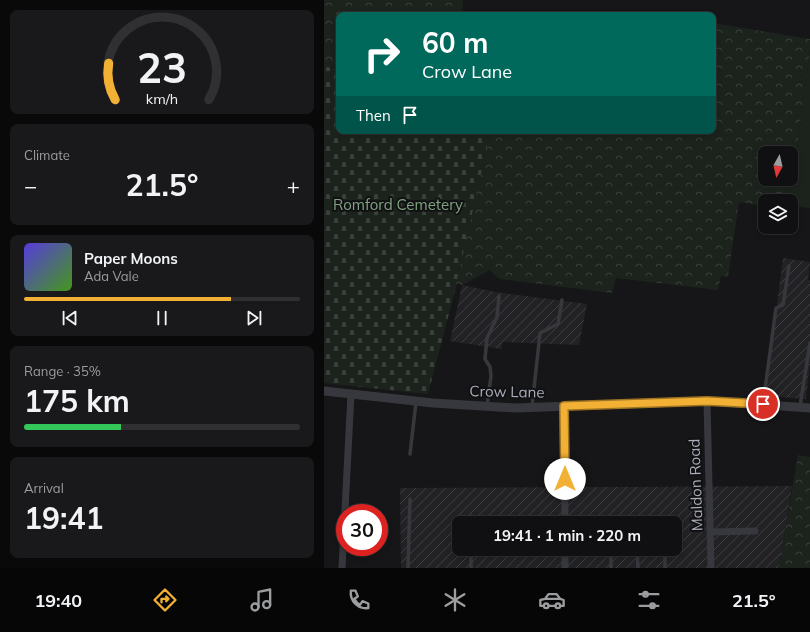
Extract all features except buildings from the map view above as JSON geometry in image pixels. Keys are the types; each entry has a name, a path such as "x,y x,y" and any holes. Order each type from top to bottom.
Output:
{"street":[{"name":"Crow Lane","path":"324,391 487,407 531,408 707,401 810,408"},
{"path":"342,568 351,394"},
{"name":"Maldon Road","path":"707,401 711,568"},
{"path":"564,406 565,516"},
{"path":"711,532 755,531"},
{"path":"565,556 565,568"}],"lane":[{"path":"763,404 776,308 784,305 789,266"},
{"path":"487,407 491,376 490,367 485,360 488,338 497,317 499,296"},
{"path":"531,408 540,333 558,324 562,300"},
{"path":"800,407 810,343"},
{"path":"410,454 416,401"},
{"path":"408,568 410,499"},
{"path":"471,556 471,568"},
{"path":"610,568 611,556"},
{"path":"638,556 638,568"},
{"path":"665,556 665,568"}],"shaded area":[{"path":"783,258 810,262 808,280 810,280 810,363 806,399 765,396"},
{"path":"462,285 495,292 587,304 579,345 503,342 501,349 450,341"},
{"path":"792,486 779,568 401,568 400,488"}],"green space":[{"path":"324,0 463,0 462,12 336,12 336,67 324,67"},
{"path":"716,23 810,39 797,146 758,146 758,186 792,186 791,194 758,194 758,205 739,202 728,277 721,276 718,290 616,278 612,293 500,279 490,270 462,285 456,284 490,134 716,134"},
{"path":"810,49 810,208 798,207 798,194 791,194 792,186 798,186 797,146"},
{"name":"Romford Cemetery","path":"324,67 336,68 336,134 490,134 458,279 428,394 324,383"},
{"path":"798,455 810,457 810,568 779,568"}],"route":[{"path":"565,479 564,406 628,405 707,401 763,404"}]}
